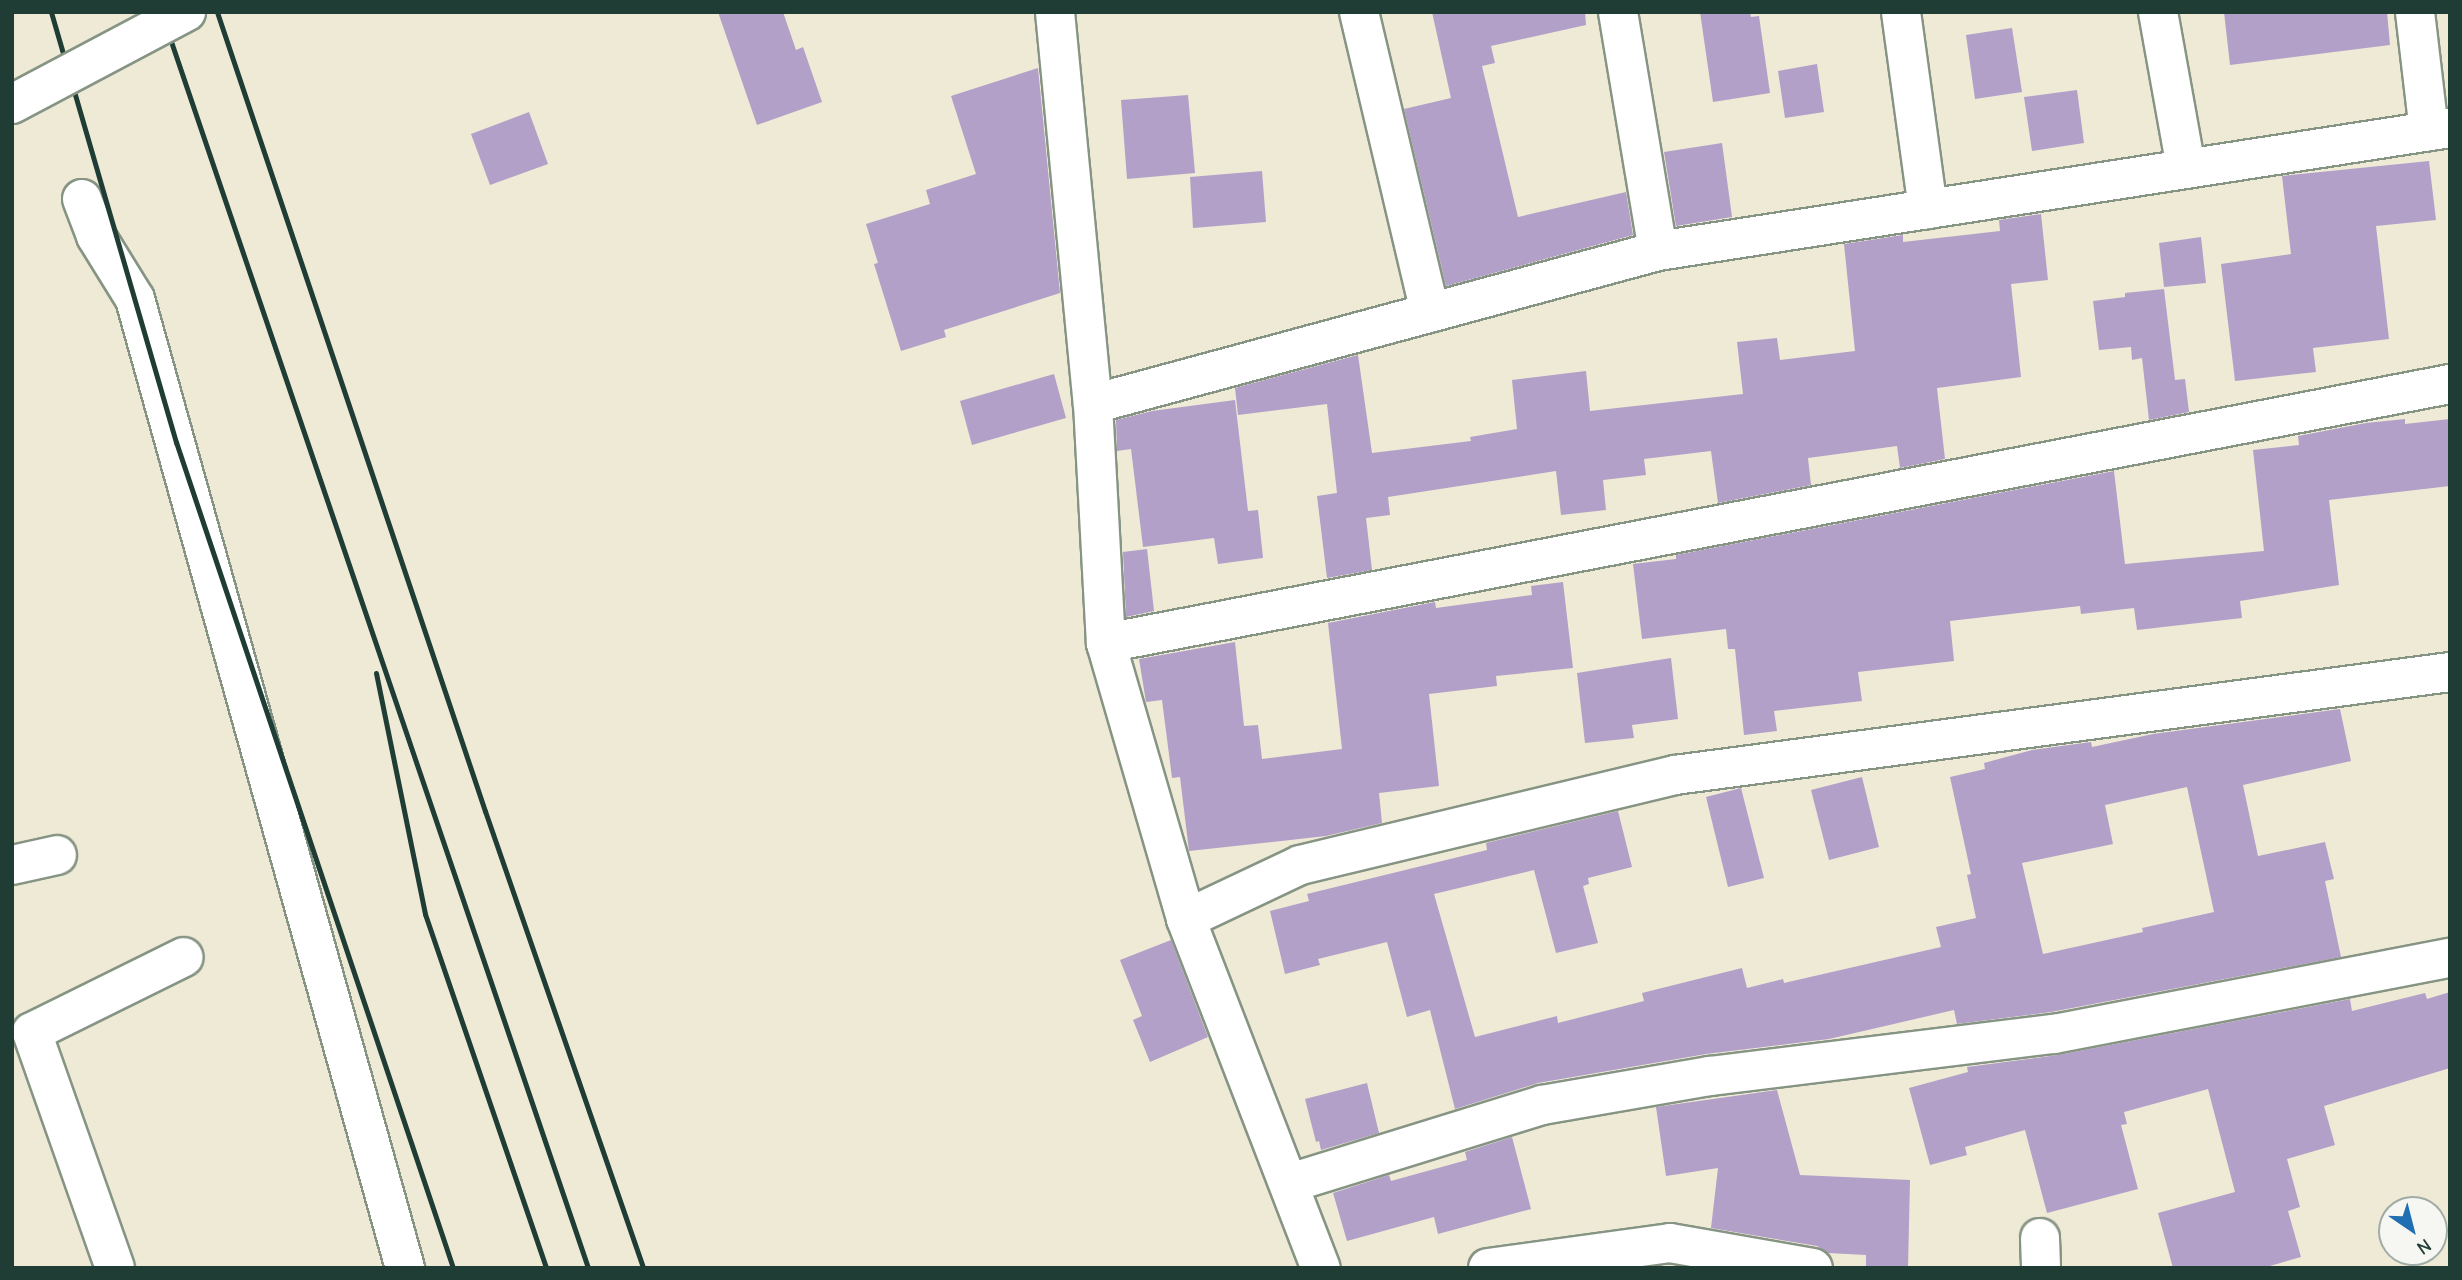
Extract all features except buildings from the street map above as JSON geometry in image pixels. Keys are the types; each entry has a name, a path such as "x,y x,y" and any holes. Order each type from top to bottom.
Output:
{"street":[{"path":"12,104 187,12"},
{"path":"1055,12 1093,404 1107,643 1186,919 1321,1268"},
{"path":"1359,12 1430,313"},
{"path":"1618,12 1658,251"},
{"path":"1901,12 1928,209"},
{"path":"2158,12 2186,168"},
{"path":"1093,404 1658,251 2440,129 2415,12"},
{"path":"82,199 96,236 135,299 405,1268"},
{"path":"1107,643 2450,384"},
{"path":"1186,919 1300,865 1675,775 2450,672"},
{"path":"12,865 57,855"},
{"path":"115,1268 32,1032 184,957"},
{"path":"1290,1183 1542,1105 1710,1076 2053,1034 2450,958"},
{"path":"1488,1268 1670,1243 1813,1268"}],"railway":[{"path":"51,12 176,442 453,1268"},
{"path":"161,12 588,1268"},
{"path":"217,12 485,811 643,1268"},
{"path":"376,673 425,914 546,1268"}]}
